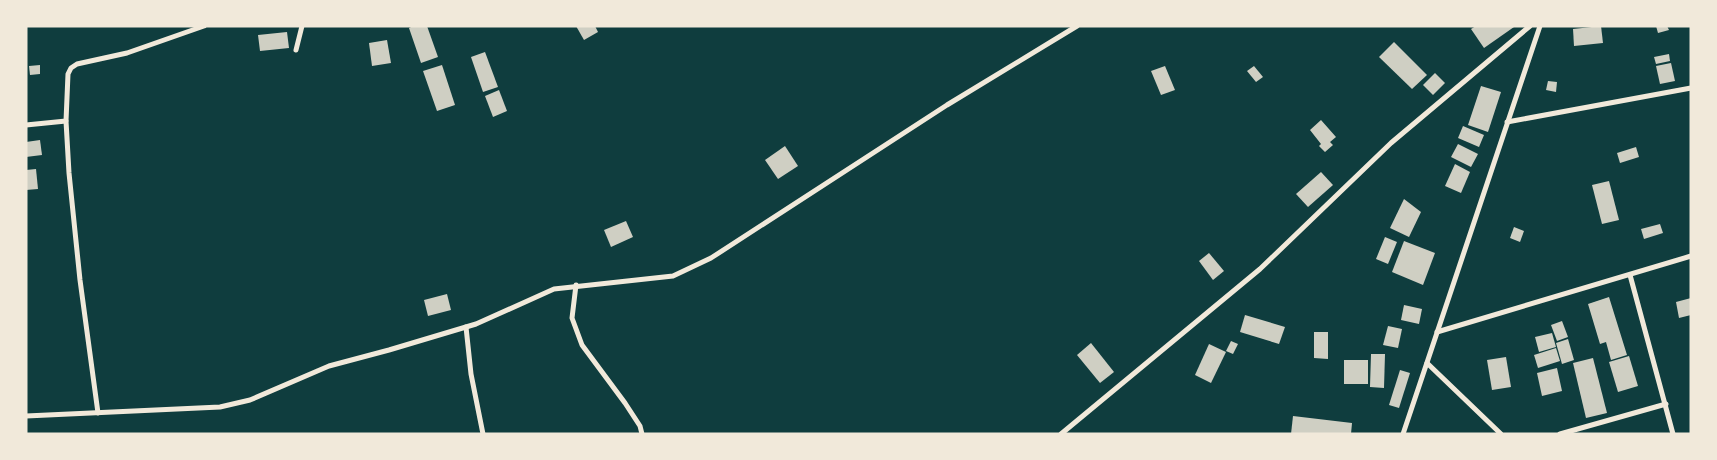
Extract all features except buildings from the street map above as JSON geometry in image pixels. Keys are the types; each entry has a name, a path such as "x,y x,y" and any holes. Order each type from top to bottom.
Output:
{"street":[{"path":"98,414 80,280 69,173 66,121 68,74 71,68 77,64 127,53 204,26"},
{"path":"296,50 302,26"},
{"path":"26,416 220,407 250,400 329,366 466,327 554,289 576,285 598,285 674,276 711,258 947,105 1077,26"},
{"path":"1061,434 1260,269 1391,143 1530,26"},
{"path":"1403,434 1540,26"},
{"path":"1507,122 1691,88"},
{"path":"26,125 66,121"},
{"path":"1437,332 1691,256"},
{"path":"1630,274 1673,434"},
{"path":"576,285 572,318 582,345 625,403 640,426 642,434"},
{"path":"466,327 471,374 484,434"},
{"path":"1427,363 1501,434"},
{"path":"1560,434 1666,404"}]}
